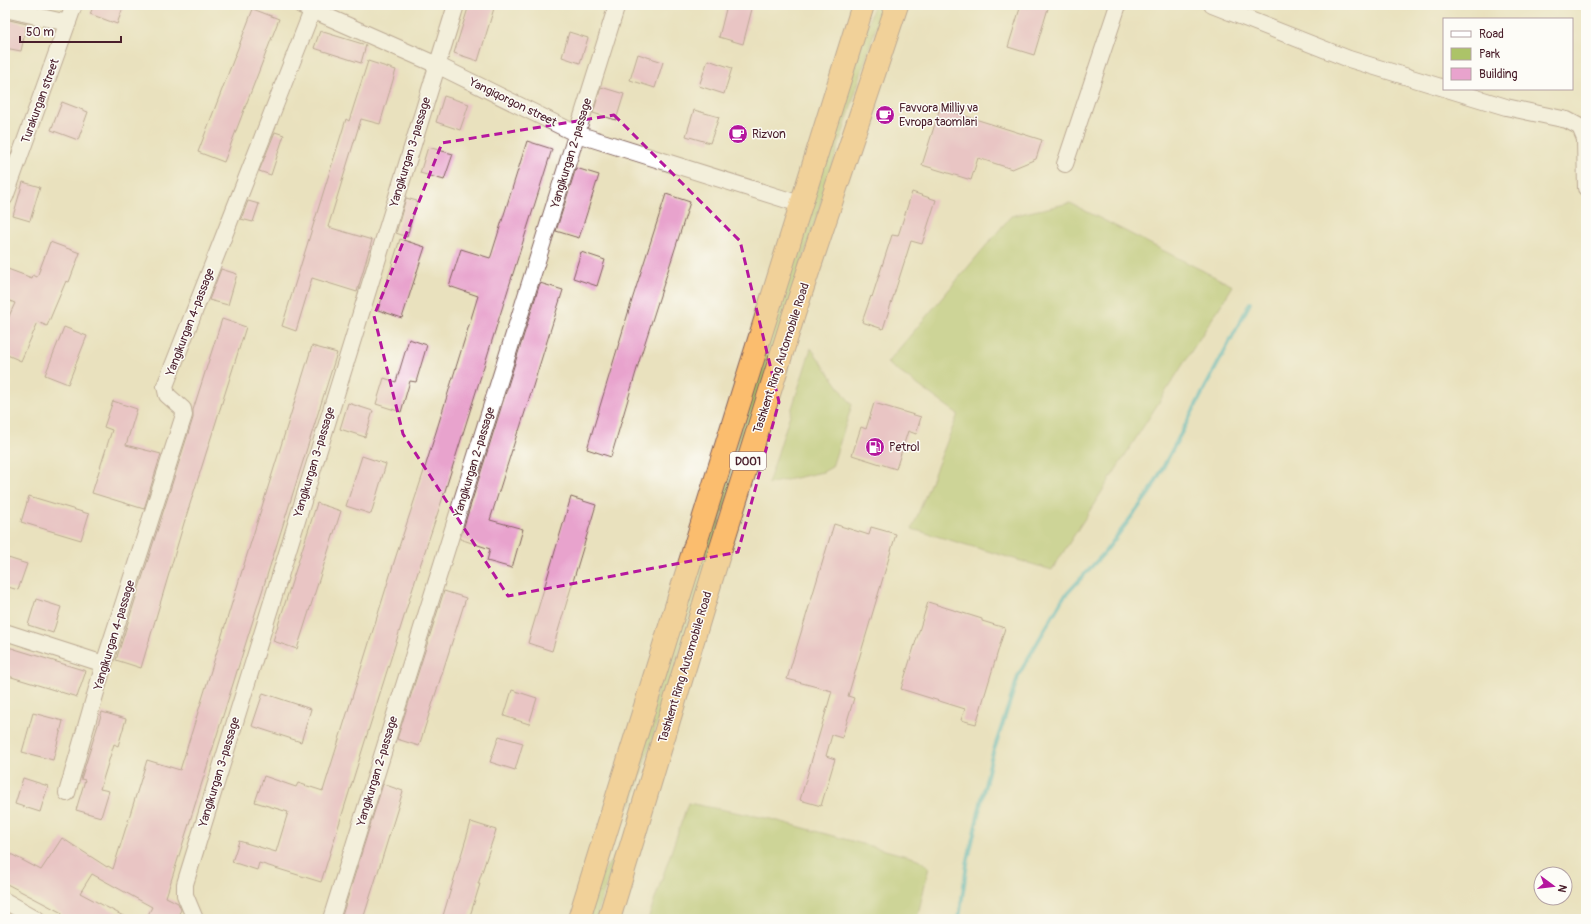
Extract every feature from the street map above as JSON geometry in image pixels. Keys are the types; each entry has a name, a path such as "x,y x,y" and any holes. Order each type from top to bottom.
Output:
{"highway":[{"name":"D001","path":"579,919 862,5"},
{"name":"Tashkent Ring Automobile Road","path":"609,919 724,537 794,314 896,5"},
{"path":"606,832 634,840"}],"street":[{"name":"Turakurgan street","path":"6,194 74,5"},
{"name":"Yangikurgan 3-passage","path":"195,919 185,895 185,884 456,5"},
{"name":"Yangikurgan 2-passage","path":"331,919 617,5"},
{"path":"1065,164 1118,5"},
{"path":"1212,5 1349,58 1443,88"},
{"name":"Yangiqorgon street","path":"306,8 437,65 577,134 800,204"},
{"name":"Yangikurgan 4-passage","path":"67,793 104,664 184,415 183,409 167,395 165,386 306,8"},
{"path":"5,9 68,24"},
{"path":"1448,90 1506,108 1567,120 1580,127 1585,139 1586,188"},
{"path":"5,632 104,664"},
{"path":"5,901 37,919"}],"highlighted area":[{"path":"614,115 740,241 779,402 738,552 508,596 403,434 374,316 442,143"}],"green space":[{"path":"874,5 883,5 631,806 627,786"},
{"path":"1070,203 1233,286 1052,570 912,529 958,414 887,363 1011,216"},
{"path":"811,348 852,405 832,467 823,472 768,484"},
{"path":"688,803 771,819 918,859 929,867 917,919 648,919"},
{"path":"615,856 596,919 585,919 597,880"}],"building":[{"path":"94,5 124,5 117,24 90,14"},
{"path":"469,5 495,5 478,61 454,53"},
{"path":"727,5 753,5 743,44 719,37"},
{"path":"1021,5 1049,5 1034,55 1008,47"},
{"path":"253,9 279,19 224,162 198,152"},
{"path":"5,19 27,24 21,51 5,48"},
{"path":"320,31 366,45 361,63 314,48"},
{"path":"569,32 588,38 580,63 562,57"},
{"path":"638,54 663,62 655,88 630,80"},
{"path":"708,60 732,68 724,94 699,86"},
{"path":"368,61 396,70 380,124 361,119 328,227 372,240 357,292 312,278 296,331 282,326 346,119 349,121"},
{"path":"601,87 624,94 616,120 593,113"},
{"path":"444,96 469,104 460,130 436,122"},
{"path":"62,102 88,112 78,140 51,130"},
{"path":"940,108 1042,140 1036,159 1012,169 978,158 971,180 922,165"},
{"path":"694,110 719,117 710,143 686,136"},
{"path":"275,132 284,135 271,175 259,171"},
{"path":"527,141 552,149 321,882 259,863 257,870 232,862 239,841 276,852 288,812 255,802 264,776 296,787 298,783 323,791 478,296 449,286 461,249 490,258"},
{"path":"428,147 453,154 444,180 420,173"},
{"path":"576,168 599,175 579,238 556,231"},
{"path":"23,182 40,187 30,221 13,216"},
{"path":"912,192 936,200 922,244 911,241 883,329 862,322 871,296 872,297 892,235 898,236"},
{"path":"666,194 690,202 641,355 611,457 587,449"},
{"path":"406,198 417,201 407,237 396,233"},
{"path":"248,201 259,204 253,222 241,219"},
{"path":"400,239 425,247 402,318 378,310"},
{"path":"50,242 80,253 69,282 66,281 47,326 38,322 21,361 5,354 5,325 15,303 5,299 5,268 32,278 33,275 37,277"},
{"path":"581,252 605,260 597,286 573,278"},
{"path":"221,269 237,274 228,305 209,300"},
{"path":"540,283 563,290 490,520 523,529 512,568 487,561 490,549 460,539"},
{"path":"222,319 246,327 184,523 141,668 116,660 193,418 193,410"},
{"path":"64,327 87,336 68,384 45,375"},
{"path":"409,339 427,345 416,382 410,381 401,412 376,404 384,378 396,382"},
{"path":"312,346 337,353 166,897 178,903 181,910 176,919 146,919 152,907 92,874 80,893 129,919 68,919 61,915 62,913 5,883 5,851 41,870 62,838 107,867 108,866 113,869 147,760 180,770"},
{"path":"113,401 137,409 126,445 161,454 144,509 92,493 112,430 104,427"},
{"path":"348,403 373,411 365,437 340,429"},
{"path":"874,403 921,417 916,434 908,431 896,469 852,455 861,427 866,429"},
{"path":"362,456 386,464 371,514 346,506"},
{"path":"29,496 89,514 81,540 21,522"},
{"path":"571,497 596,505 552,651 528,643"},
{"path":"317,503 341,511 297,649 273,641"},
{"path":"834,524 869,535 871,527 896,534 848,696 854,698 842,738 832,735 826,756 835,759 821,806 800,800 832,691 787,679"},
{"path":"5,557 27,564 18,590 5,586"},
{"path":"444,591 466,598 419,746 397,739"},
{"path":"36,599 61,607 53,633 28,625"},
{"path":"928,602 1005,628 976,724 961,720 965,709 901,689"},
{"path":"5,646 86,671 77,697 5,675"},
{"path":"512,690 537,698 529,724 504,716"},
{"path":"263,693 311,709 301,742 252,726"},
{"path":"102,712 126,719 118,746 114,744 100,789 109,791 101,817 76,810 85,780 81,779"},
{"path":"33,713 63,721 53,760 22,752"},
{"path":"499,736 523,743 515,770 490,762"},
{"path":"23,778 48,786 40,812 15,804"},
{"path":"383,784 403,791 377,875 363,919 341,919"},
{"path":"471,822 496,830 478,884 480,884 469,919 442,919"}],"waterway":[{"path":"959,919 967,864 991,759 1019,674 1063,598 1105,552 1150,492 1250,303"}],"place":[{"name":"Favvora Milliy va Evropa taomlari","path":"885,115"},
{"name":"Rizvon","path":"738,134"},
{"name":"Petrol","path":"875,447"}]}
